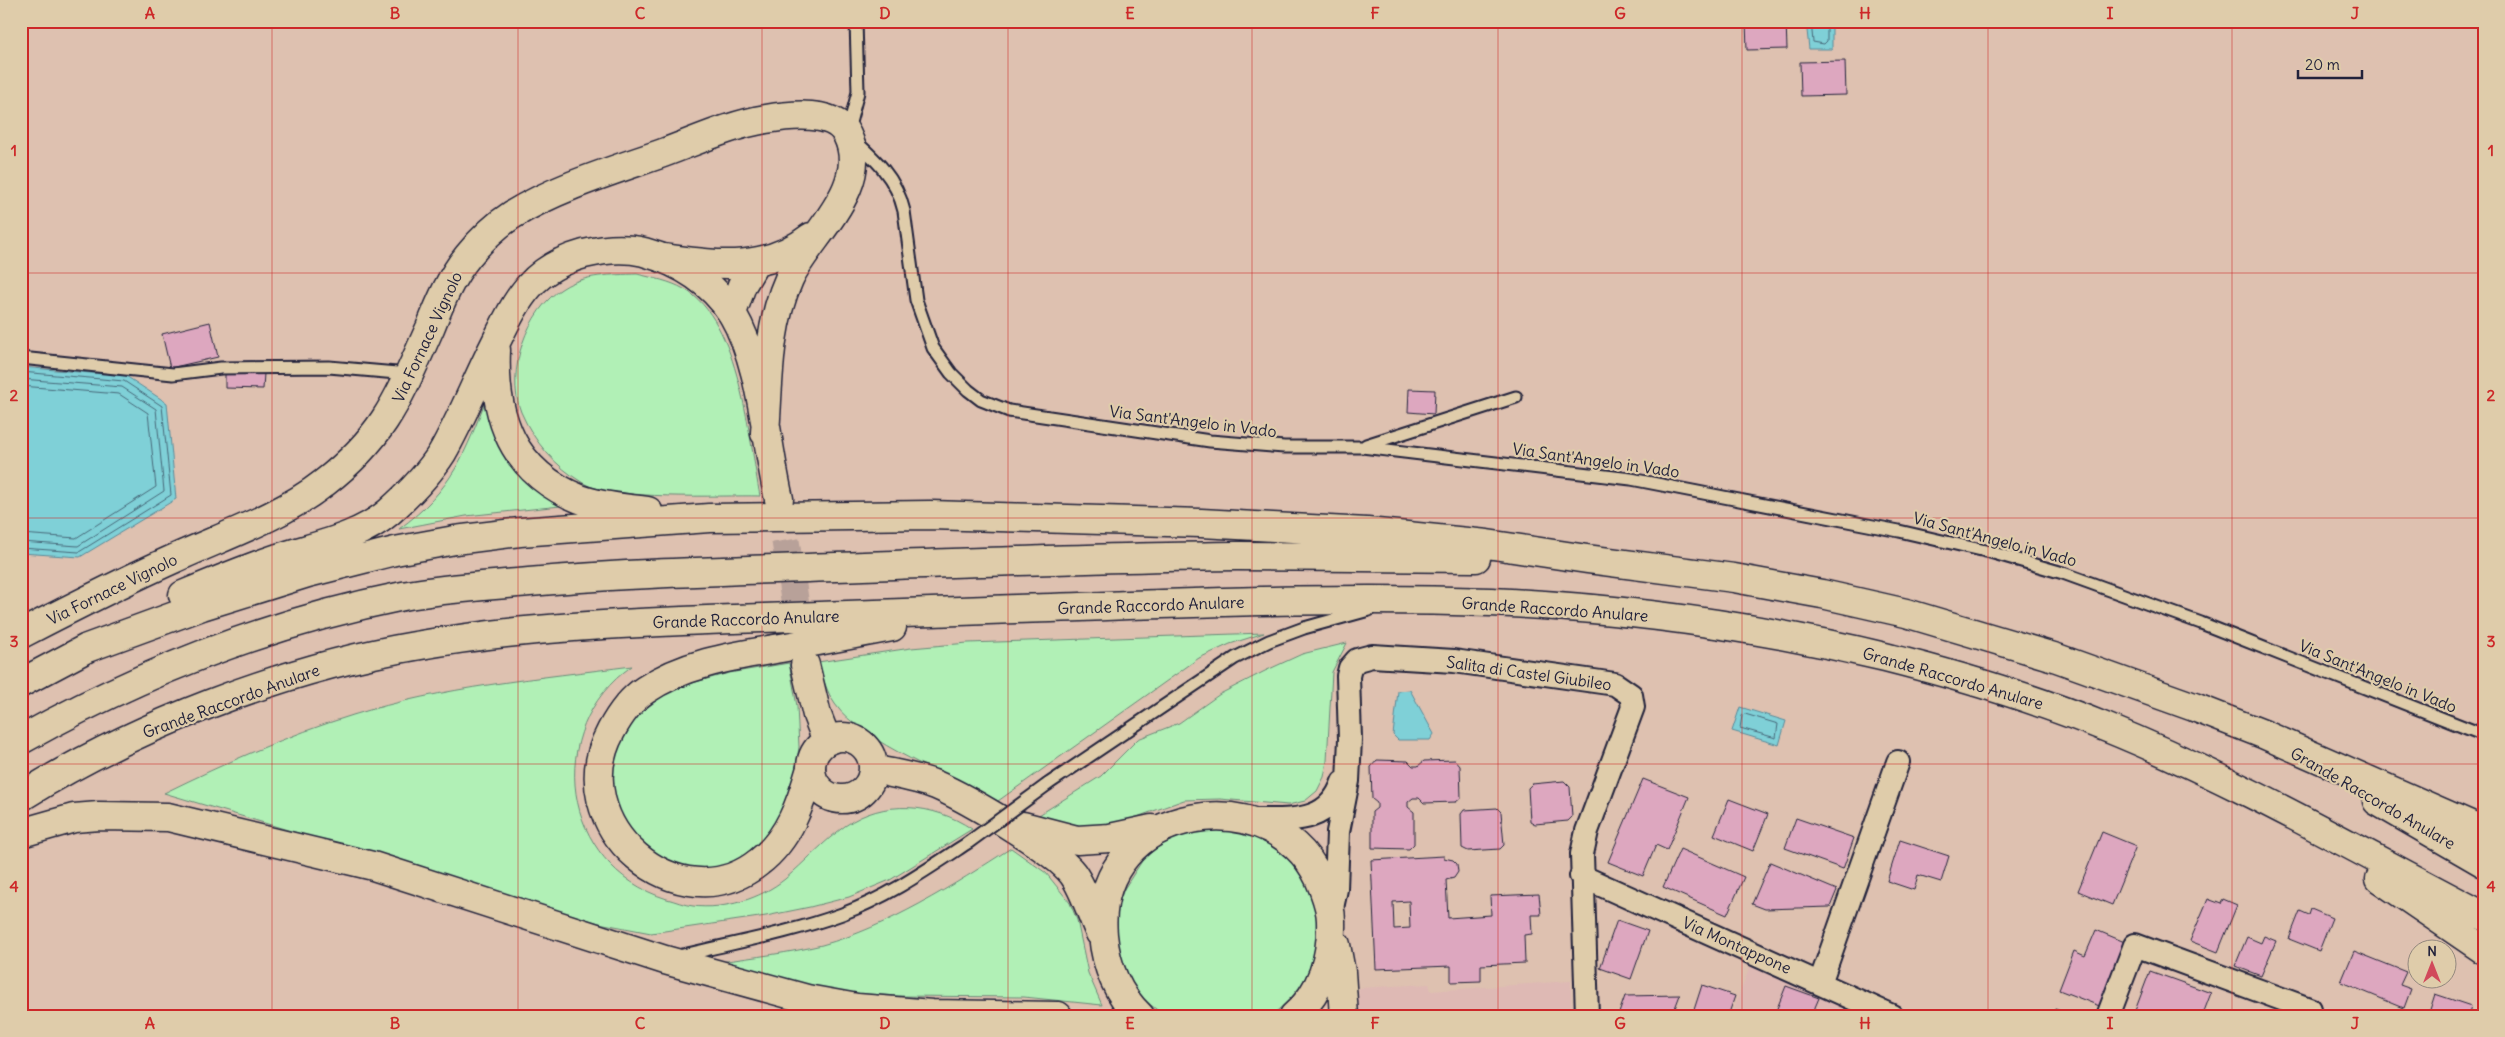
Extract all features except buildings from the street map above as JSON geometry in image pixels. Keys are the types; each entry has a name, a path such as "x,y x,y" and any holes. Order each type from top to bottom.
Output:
{"main road":[{"name":"Via Fornace Vignolo","path":"21,634 100,593 276,514 305,497 340,470 373,438 395,405 448,286 460,266 487,234 522,209 608,172 764,119 797,116 816,117 837,124 847,134"},
{"path":"765,433 772,328 793,270 850,182 852,154 847,134"},
{"path":"663,258 730,264 755,263 790,251 823,226"},
{"path":"88,648 176,598 241,571 359,530 381,518 415,487 442,453 512,308 525,290 543,274 566,261 591,252 615,249 640,251 663,258 704,281 732,313 743,335 753,366 779,499"},
{"path":"732,313 742,285 755,263"},
{"path":"497,341 495,380 499,409 508,434 520,453 535,470 558,488 581,499 608,506 709,518"},
{"name":"Grande Raccordo Anulare","path":"21,683 88,648 202,606 308,572 395,551 455,540 520,532 709,518 930,515 1200,523 1432,538 1487,544 1734,578 1822,594 1906,613 1989,636 2090,669 2263,734 2484,831"},
{"name":"Grande Raccordo Anulare","path":"21,740 116,691 200,654 249,637 351,608 406,595 461,588 655,573 950,563 1235,556 1587,559"},
{"name":"Grande Raccordo Anulare","path":"21,797 131,739 217,703 311,670 415,646 522,632 636,623 1262,601 1405,600 1571,607 1690,620 1786,636 1890,659 1998,689 2064,711 2137,740 2278,808 2484,916"},
{"path":"811,768 816,786 829,797 838,800 848,798 864,789 870,781 873,769 868,751 862,744 844,737 827,741 816,751 795,816 773,849 758,863 745,871 718,880 678,878 661,872 642,861 623,843 612,827 603,808 600,794 599,780 603,749 617,720 642,692 668,678 702,664 746,654 988,610"},
{"path":"805,665 812,702 827,741"},
{"name":"Grande Raccordo Anulare","path":"2263,734 2484,863"},
{"path":"873,769 937,786 996,817 1059,860 1070,871 1080,886 1104,943"},
{"name":"Grande Raccordo Anulare","path":"2278,808 2484,950"},
{"path":"21,833 74,818 99,816 168,817 373,866 665,960 807,1000 932,1014 1058,1016"},
{"path":"996,817 1055,836 1077,840 1110,838 1197,818 1238,820 1275,831 1302,851 1321,881 1331,922 1320,983 1306,1004 1294,1016"},
{"path":"1140,1016 1125,1000 1109,967 1104,943 1103,910 1111,880 1129,852 1158,828"},
{"name":"Salita di Castel Giubileo","path":"1331,922 1340,964 1344,1016"}],"street":[{"name":"Salita di Castel Giubileo","path":"1331,922 1336,889 1337,846 1347,790 1350,739 1348,676 1350,668 1357,660 1372,656 1454,662 1615,684 1628,691 1633,700 1631,718 1587,831 1582,854 1581,876 1586,1016"},
{"path":"1820,983 1898,762"},
{"name":"Salita di Castel Giubileo","path":"1238,820 1300,818 1326,810 1337,797 1348,769"},
{"name":"Via Montappone","path":"1581,876 1892,1016"},
{"path":"2108,1016 2135,945 2308,1009 2306,1016"}],"lane":[{"path":"847,134 858,92 856,21"},
{"name":"Via Sant'Angelo in Vado","path":"847,134 880,164 891,179 901,199 916,300 928,339 950,373 981,400 996,407 1024,415 1201,440 1284,447 1362,447 1645,481 1899,531 1990,552 2063,573 2173,612 2484,735"},
{"path":"21,358 173,374 221,368 329,367 409,374"},
{"path":"1362,447 1516,397"},
{"path":"665,960 808,925 842,914 915,878 969,842 1048,784 1234,658 1269,641 1304,628 1405,600"}],"shaded area":[{"path":"1751,964 1860,1016 1731,1016"},
{"path":"1571,981 1571,1016 1357,1016 1359,988 1429,984 1431,991"}],"green space":[{"path":"637,274 684,289 703,304 718,326 730,353 739,383 760,496 642,495 598,489 583,483 563,469 546,452 526,423 517,396 518,361 530,326 539,311 550,298 571,283 599,276"},
{"path":"488,394 570,505 466,516 399,529 417,514 445,485 464,453"},
{"path":"1264,633 1230,644 1199,658 998,801 910,759 865,732 835,704 827,689 818,662 911,648 968,643"},
{"path":"1347,643 1332,672 1327,761 1324,777 1317,791 1305,801 1288,805 1220,799 1184,800 1120,823 1091,828 1057,826 1039,815 1101,776 1138,739 1179,723 1220,694 1302,654"},
{"path":"789,663 797,706 799,747 789,805 764,846 726,867 696,868 680,866 654,855 618,816 614,802 613,769 619,744 635,717 665,694 681,686 729,673"},
{"path":"632,666 603,693 585,724 576,759 576,794 586,827 604,858 631,882 667,899 686,905 717,906 741,902 775,886 845,826 860,817 876,811 892,808 925,810 957,820 972,829 890,880 849,897 766,916 651,933 599,923 164,793 233,760 281,741 329,723 387,705 491,684"},
{"path":"1225,828 1268,843 1283,853 1299,870 1310,892 1316,910 1317,944 1313,961 1296,991 1270,1016 1165,1016 1143,999 1133,986 1119,955 1116,939 1118,905 1124,889 1142,861 1156,848 1171,839 1189,832"},
{"path":"1011,848 1046,873 1070,903 1077,920 1088,973 1102,1005 1024,997 897,996 834,992 720,962 797,950 847,937 920,904"}],"water":[{"path":"1806,21 1832,21 1832,49 1809,49"},
{"path":"21,367 126,376 167,403 176,499 80,557 21,553"},
{"path":"1410,690 1434,734 1430,740 1398,740 1393,735 1398,691"},
{"path":"1740,707 1786,721 1779,745 1732,731"}],"tunnel":[{"path":"779,499 801,641"}]}
